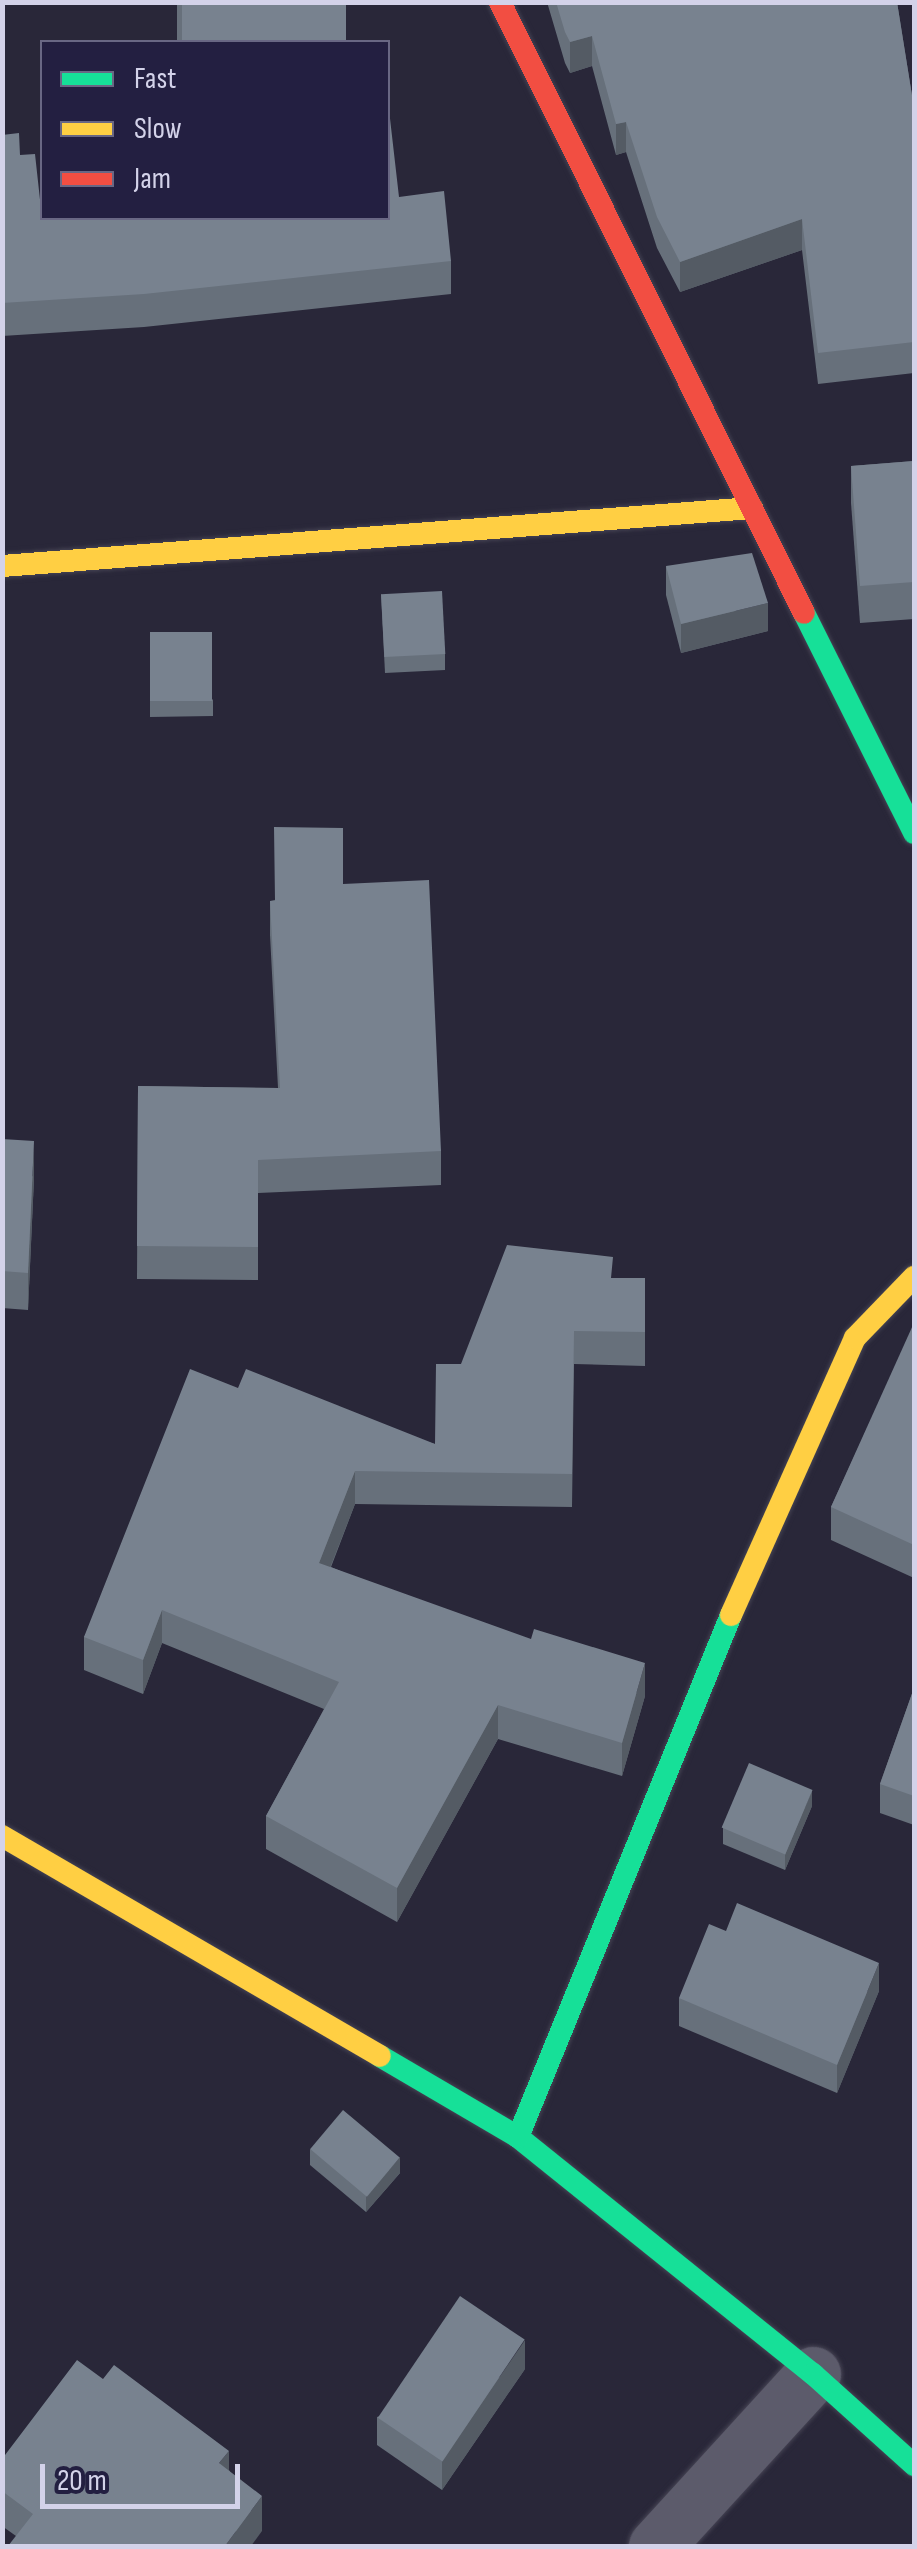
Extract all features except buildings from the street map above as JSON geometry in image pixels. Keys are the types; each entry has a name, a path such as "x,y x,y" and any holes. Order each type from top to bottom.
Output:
{"street":[{"path":"500,2 914,833"},
{"path":"2,566 752,508"},
{"path":"518,2137 745,1582 855,1338 914,1277"},
{"path":"2,1836 518,2137 813,2374 914,2465"},
{"path":"656,2546 813,2374"}],"traffic: fast":[{"path":"804,613 914,833"},
{"path":"518,2137 731,1615"},
{"path":"380,2056 518,2137 813,2374 914,2465"}],"traffic: slow":[{"path":"2,566 752,508"},
{"path":"731,1615 855,1338 914,1277"},
{"path":"2,1836 380,2056"}],"traffic: jam":[{"path":"500,2 804,613"}]}
